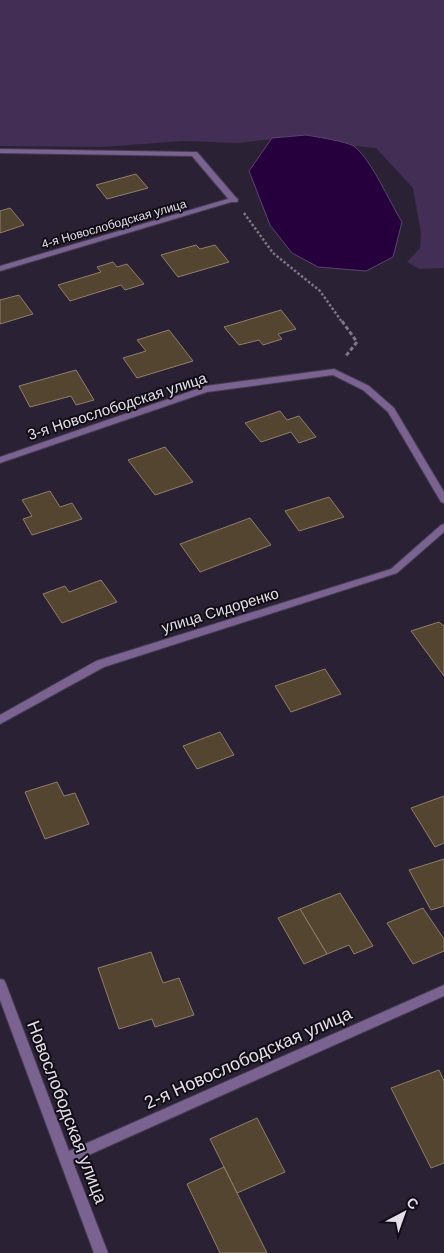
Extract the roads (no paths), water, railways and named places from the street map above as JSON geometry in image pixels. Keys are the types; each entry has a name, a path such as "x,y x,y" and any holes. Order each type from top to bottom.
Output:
{"street":[{"name":"4-я Новослободская улица","path":"0,151 194,154 234,200 0,269"},
{"name":"3-я Новослободская улица","path":"0,460 206,389 334,372 366,388 391,410 444,500"},
{"name":"улица Сидоренко","path":"0,720 100,664 394,571 444,527"},
{"name":"Новослободская улица","path":"0,984 67,1158 101,1253"},
{"name":"2-я Новослободская улица","path":"67,1158 444,990"}]}
